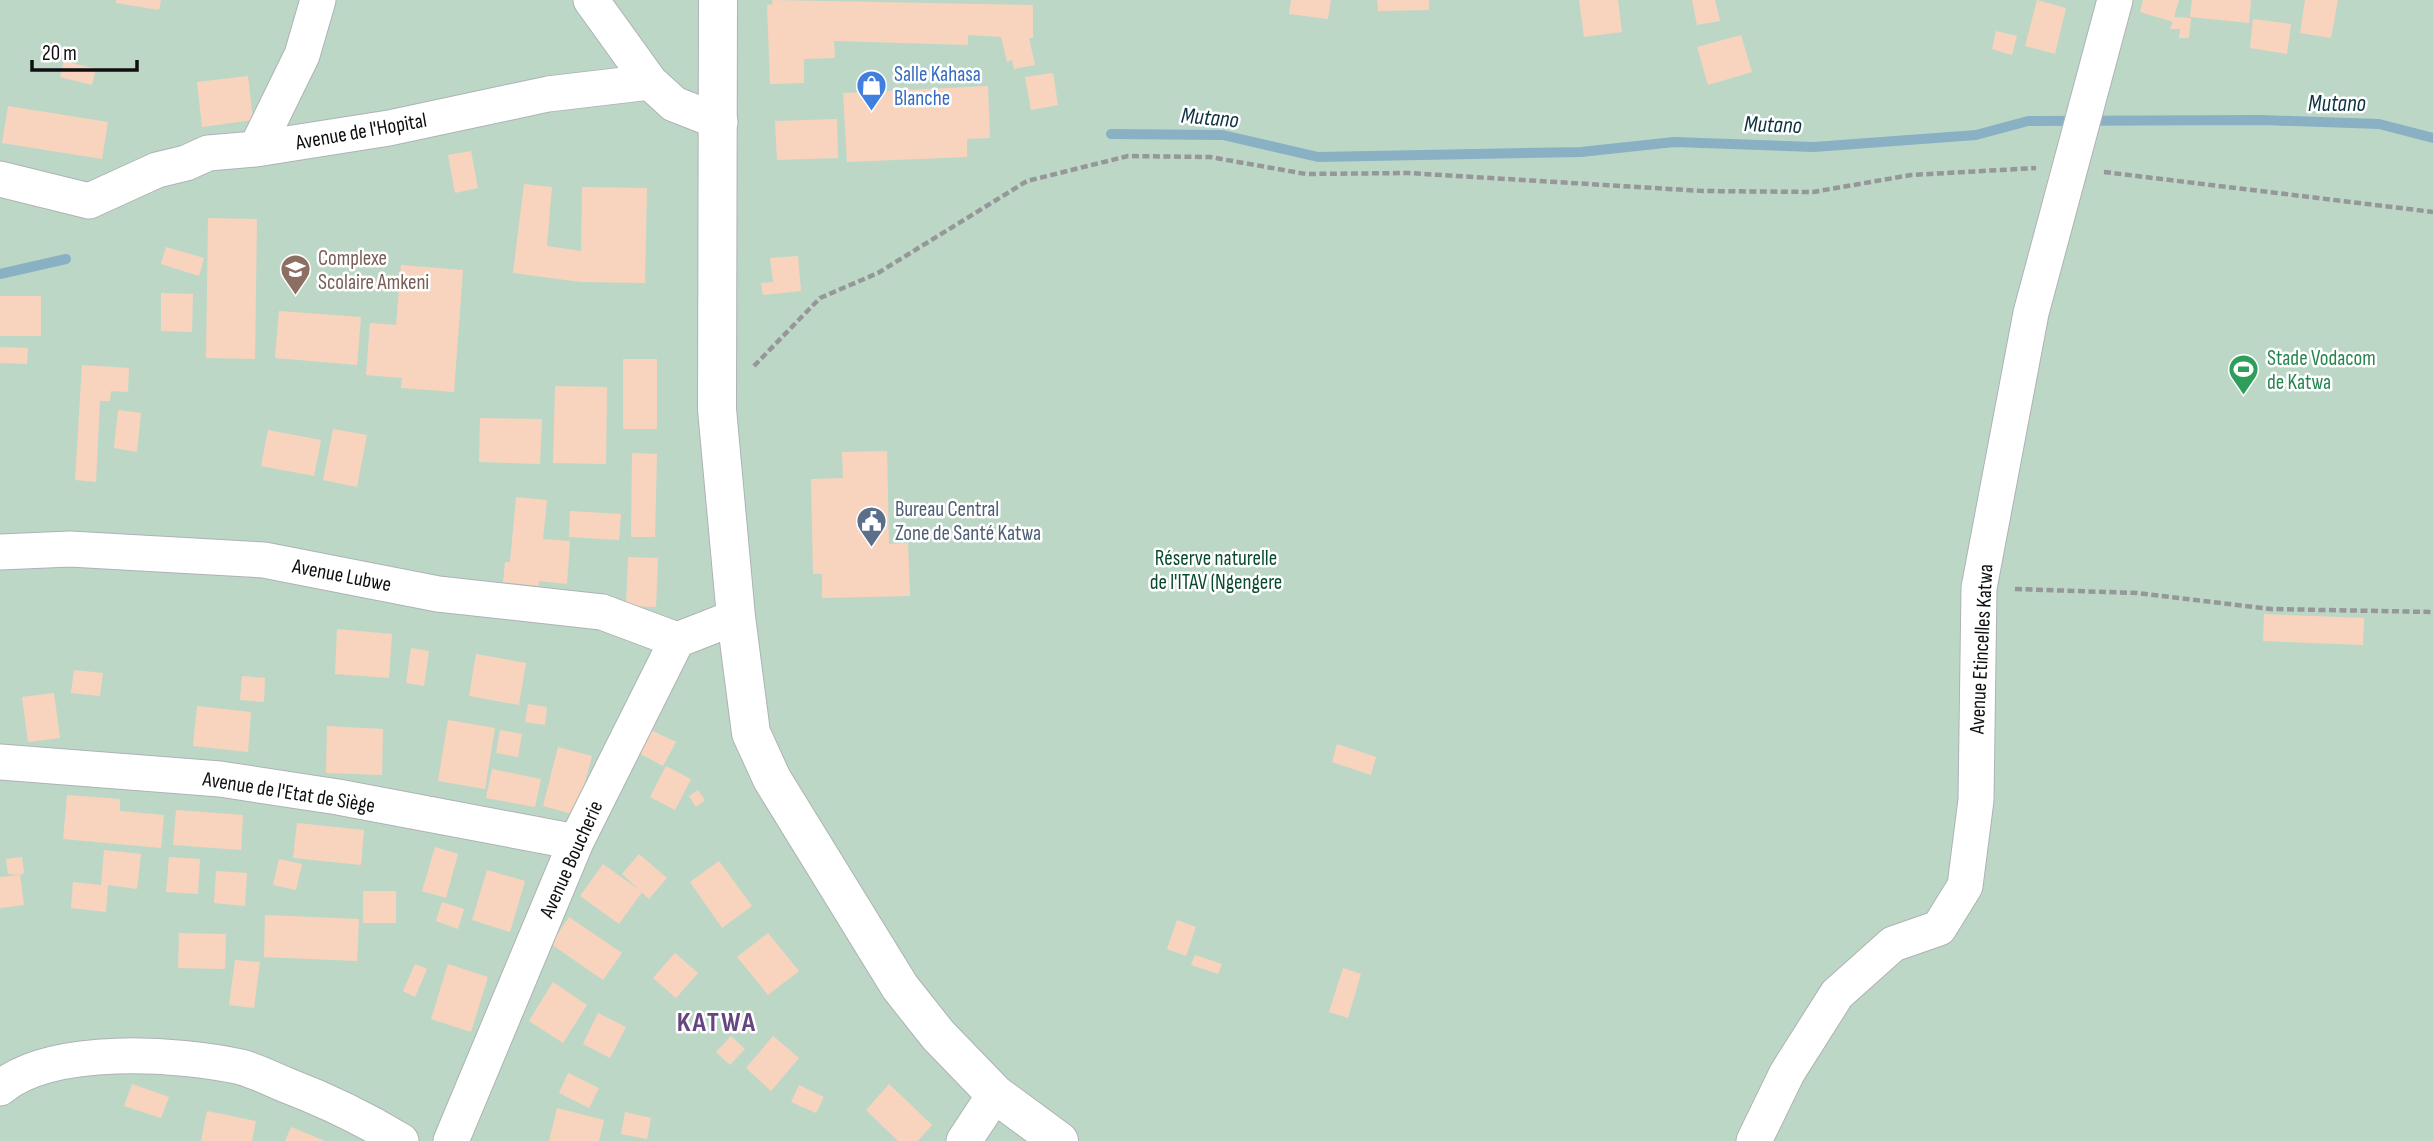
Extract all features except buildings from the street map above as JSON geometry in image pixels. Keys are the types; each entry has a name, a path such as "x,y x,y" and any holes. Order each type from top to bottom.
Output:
{"main road":[{"path":"718,0 720,122 716,409 736,617 751,733 772,779 900,987 938,1035 995,1094 1059,1141"}],"street":[{"path":"256,149 302,55 318,0"},
{"path":"592,0 650,82 674,104 720,122"},
{"name":"Avenue Etincelles Katwa","path":"1754,1141 1787,1073 1837,994 1894,944 1939,928 1965,886 1976,800 1979,588 2031,313 2115,0"},
{"name":"Avenue de l'Hopital","path":"0,179 89,201 157,170 186,163 208,153 256,149 389,128 548,94 650,82"},
{"name":"Avenue Lubwe","path":"0,552 70,549 264,560 438,594 602,612 677,640"},
{"path":"677,640 736,617"},
{"name":"Avenue Boucherie","path":"451,1141 576,842 677,640"},
{"name":"Avenue de l'Etat de Siège","path":"0,762 220,779 338,797 576,842"},
{"path":"0,1088 41,1066 111,1057 188,1060 243,1068 352,1111 401,1141"},
{"path":"964,1141 995,1094"}],"path":[{"path":"716,409 777,339 820,298 878,273 1027,181 1128,156 1210,157 1306,174 1408,173 1703,191 1813,192 1911,175 2070,167 2433,212"},
{"path":"1979,588 2137,593 2271,609 2433,612"}],"green space":[{"name":"Réserve naturelle de l'ITAV (Ngengere","path":"0,0 2433,0 2433,1141 0,1141"}],"waterway":[{"name":"Mutano","path":"1111,134 1223,135 1318,157 1581,152 1674,142 1814,147 1976,135 2028,121 2262,120 2379,124 2433,138"},
{"path":"0,274 66,259"}],"place":[{"name":"Salle Kahasa Blanche","path":"871,113"},
{"name":"Complexe Scolaire Amkeni","path":"295,297"},
{"name":"Stade Vodacom de Katwa","path":"2244,397"},
{"name":"Bureau Central Zone de Santé Katwa","path":"872,548"}],"district":[{"name":"KATWA","path":"717,1021"}]}
